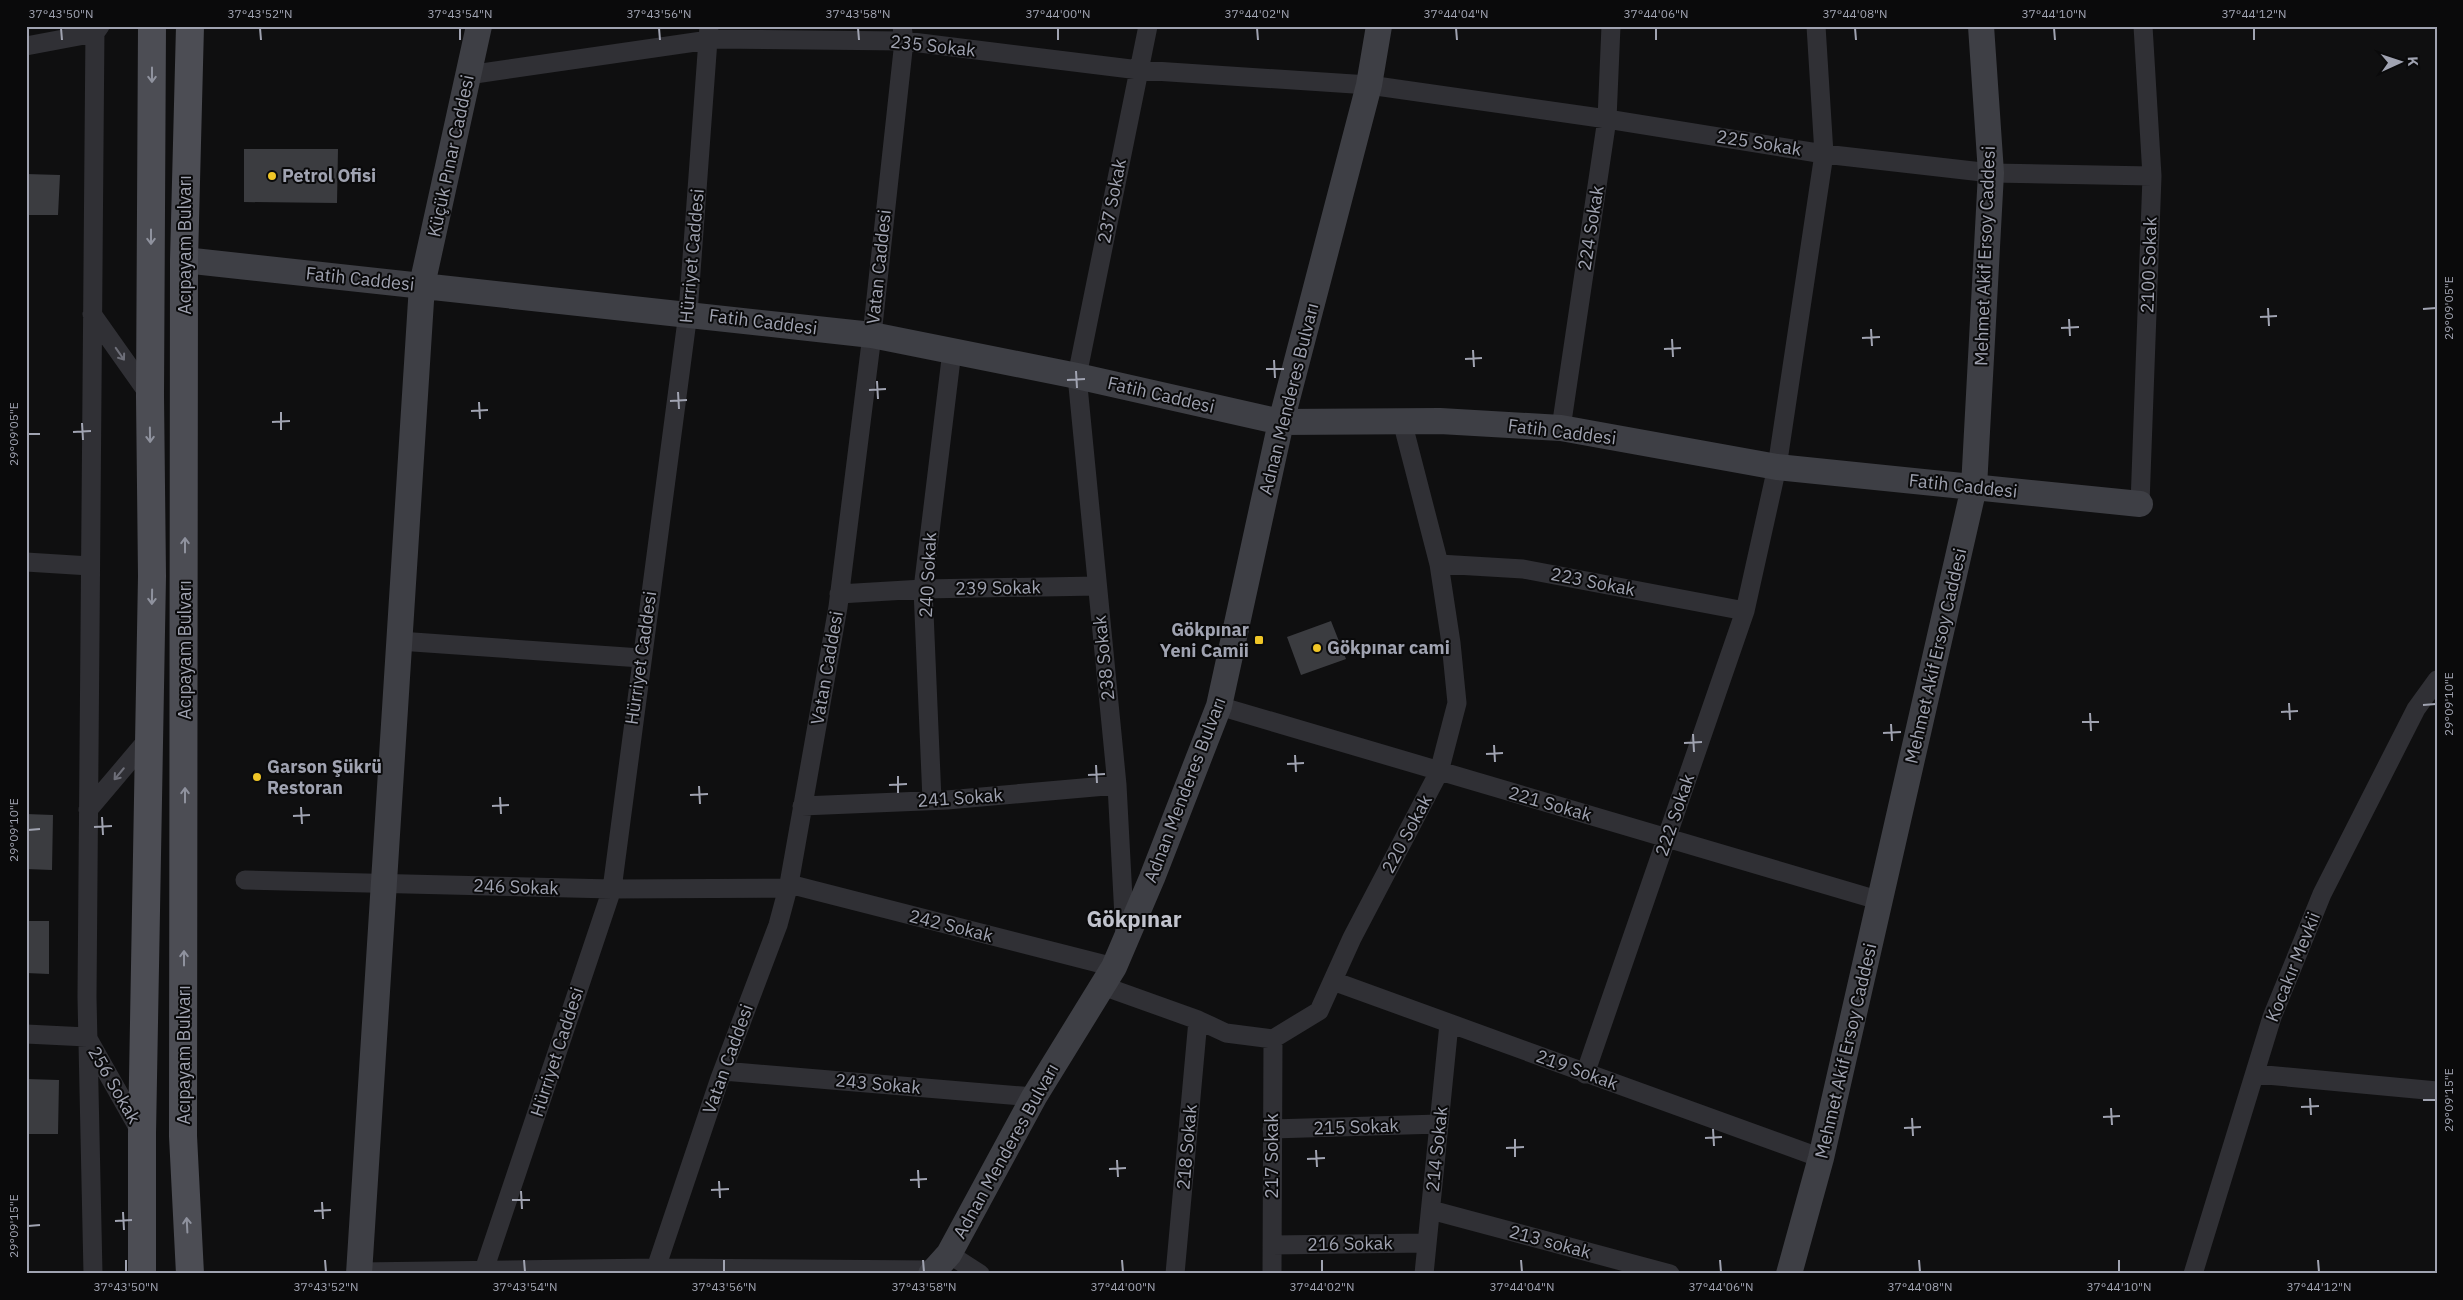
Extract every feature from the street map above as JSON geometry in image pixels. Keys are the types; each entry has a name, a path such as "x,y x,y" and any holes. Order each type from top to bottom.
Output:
{"main road":[{"name":"Acıpayam Bulvarı","path":"142,1274 142,1134 152,576 150,396 152,26"},
{"name":"Acıpayam Bulvarı","path":"190,26 184,260 183,1136 190,1274"}],"street":[{"name":"Küçük Pınar Caddesi","path":"359,1273 422,285 479,26"},
{"name":"237 Sokak","path":"1077,376 1148,26"},
{"name":"Adnan Menderes Bulvarı","path":"938,1266 1034,1097 1108,977 1152,878 1219,706 1280,422 1369,85 1380,26"},
{"name":"224 Sokak","path":"1561,428 1607,119 1611,26"},
{"path":"1816,26 1824,154"},
{"name":"Mehmet Akif Ersoy Caddesi","path":"1790,1274 1821,1158 1974,487 1992,173 1981,26"},
{"name":"2100 Sokak","path":"2140,504 2152,176 2143,26"},
{"path":"26,46 97,29 92,314 87,1037 93,1274"},
{"name":"235 Sokak","path":"468,75 709,33 903,34 1139,70 1369,85"},
{"name":"Hürriyet Caddesi","path":"484,1270 612,889 688,313 709,33"},
{"name":"Vatan Caddesi","path":"655,1271 723,1071 778,925 788,886 839,594 872,335 903,34"},
{"name":"225 Sokak","path":"1369,85 1607,119 1824,154 1992,173 2152,176"},
{"name":"222 Sokak","path":"1585,1074 1745,611 1777,467 1824,154"},
{"name":"Fatih Caddesi","path":"184,260 688,313 872,335 1077,376 1280,422 1402,420 1561,428 1777,467 2140,504"},
{"path":"92,314 150,396"},
{"name":"240 Sokak","path":"932,800 923,589 952,351"},
{"name":"238 Sokak","path":"1077,376 1117,785 1125,940"},
{"name":"220 Sokak","path":"1273,1039 1319,1011 1352,938 1439,772 1457,703 1451,643 1439,564 1402,420"},
{"path":"26,562 90,566"},
{"name":"223 Sokak","path":"1439,564 1523,569 1745,611"},
{"name":"239 Sokak","path":"839,594 923,589 1097,586"},
{"path":"399,642 641,658"},
{"name":"Kocakır Mevkii","path":"2192,1274 2272,1017 2322,894 2416,709 2437,680"},
{"name":"221 Sokak","path":"1219,706 1881,901"},
{"path":"88,810 149,738"},
{"name":"241 Sokak","path":"802,806 932,800 1117,785"},
{"name":"246 Sokak","path":"245,880 612,889 788,886"},
{"name":"242 Sokak","path":"788,886 1108,977"},
{"path":"1108,977 1226,1033 1273,1039"},
{"name":"219 Sokak","path":"1333,981 1585,1074 1821,1158"},
{"name":"218 Sokak","path":"1175,1274 1198,1020"},
{"name":"214 Sokak","path":"1424,1274 1449,1024"},
{"name":"256 Sokak","path":"26,1034 87,1037 142,1134"},
{"name":"217 Sokak","path":"1272,1274 1273,1039"},
{"name":"243 Sokak","path":"723,1071 1034,1097"},
{"path":"2255,1074 2437,1090"},
{"name":"215 Sokak","path":"1272,1129 1439,1124"},
{"name":"213 sokak","path":"1430,1210 1614,1266 1670,1274"},
{"name":"216 Sokak","path":"1272,1245 1427,1243"},
{"path":"359,1273 484,1270 655,1271 938,1266 980,1274"}],"building":[{"path":"244,149 338,149 337,203 244,202"},
{"path":"26,174 60,175 58,215 26,215"},
{"name":"Gökpınar cami","path":"1331,621 1346,659 1301,675 1287,637"},
{"path":"26,814 53,815 52,870 26,869"},
{"path":"26,921 49,921 49,974 26,973"},
{"path":"26,1079 59,1080 58,1134 26,1134"}],"place":[{"name":"Petrol Ofisi","path":"272,176"},
{"name":"Gökpınar Yeni Camii","path":"1259,640"},
{"name":"Gökpınar cami","path":"1317,648"},
{"name":"Garson Şükrü Restoran","path":"257,777"}],"district":[{"name":"Gökpınar","path":"1134,919"}]}
